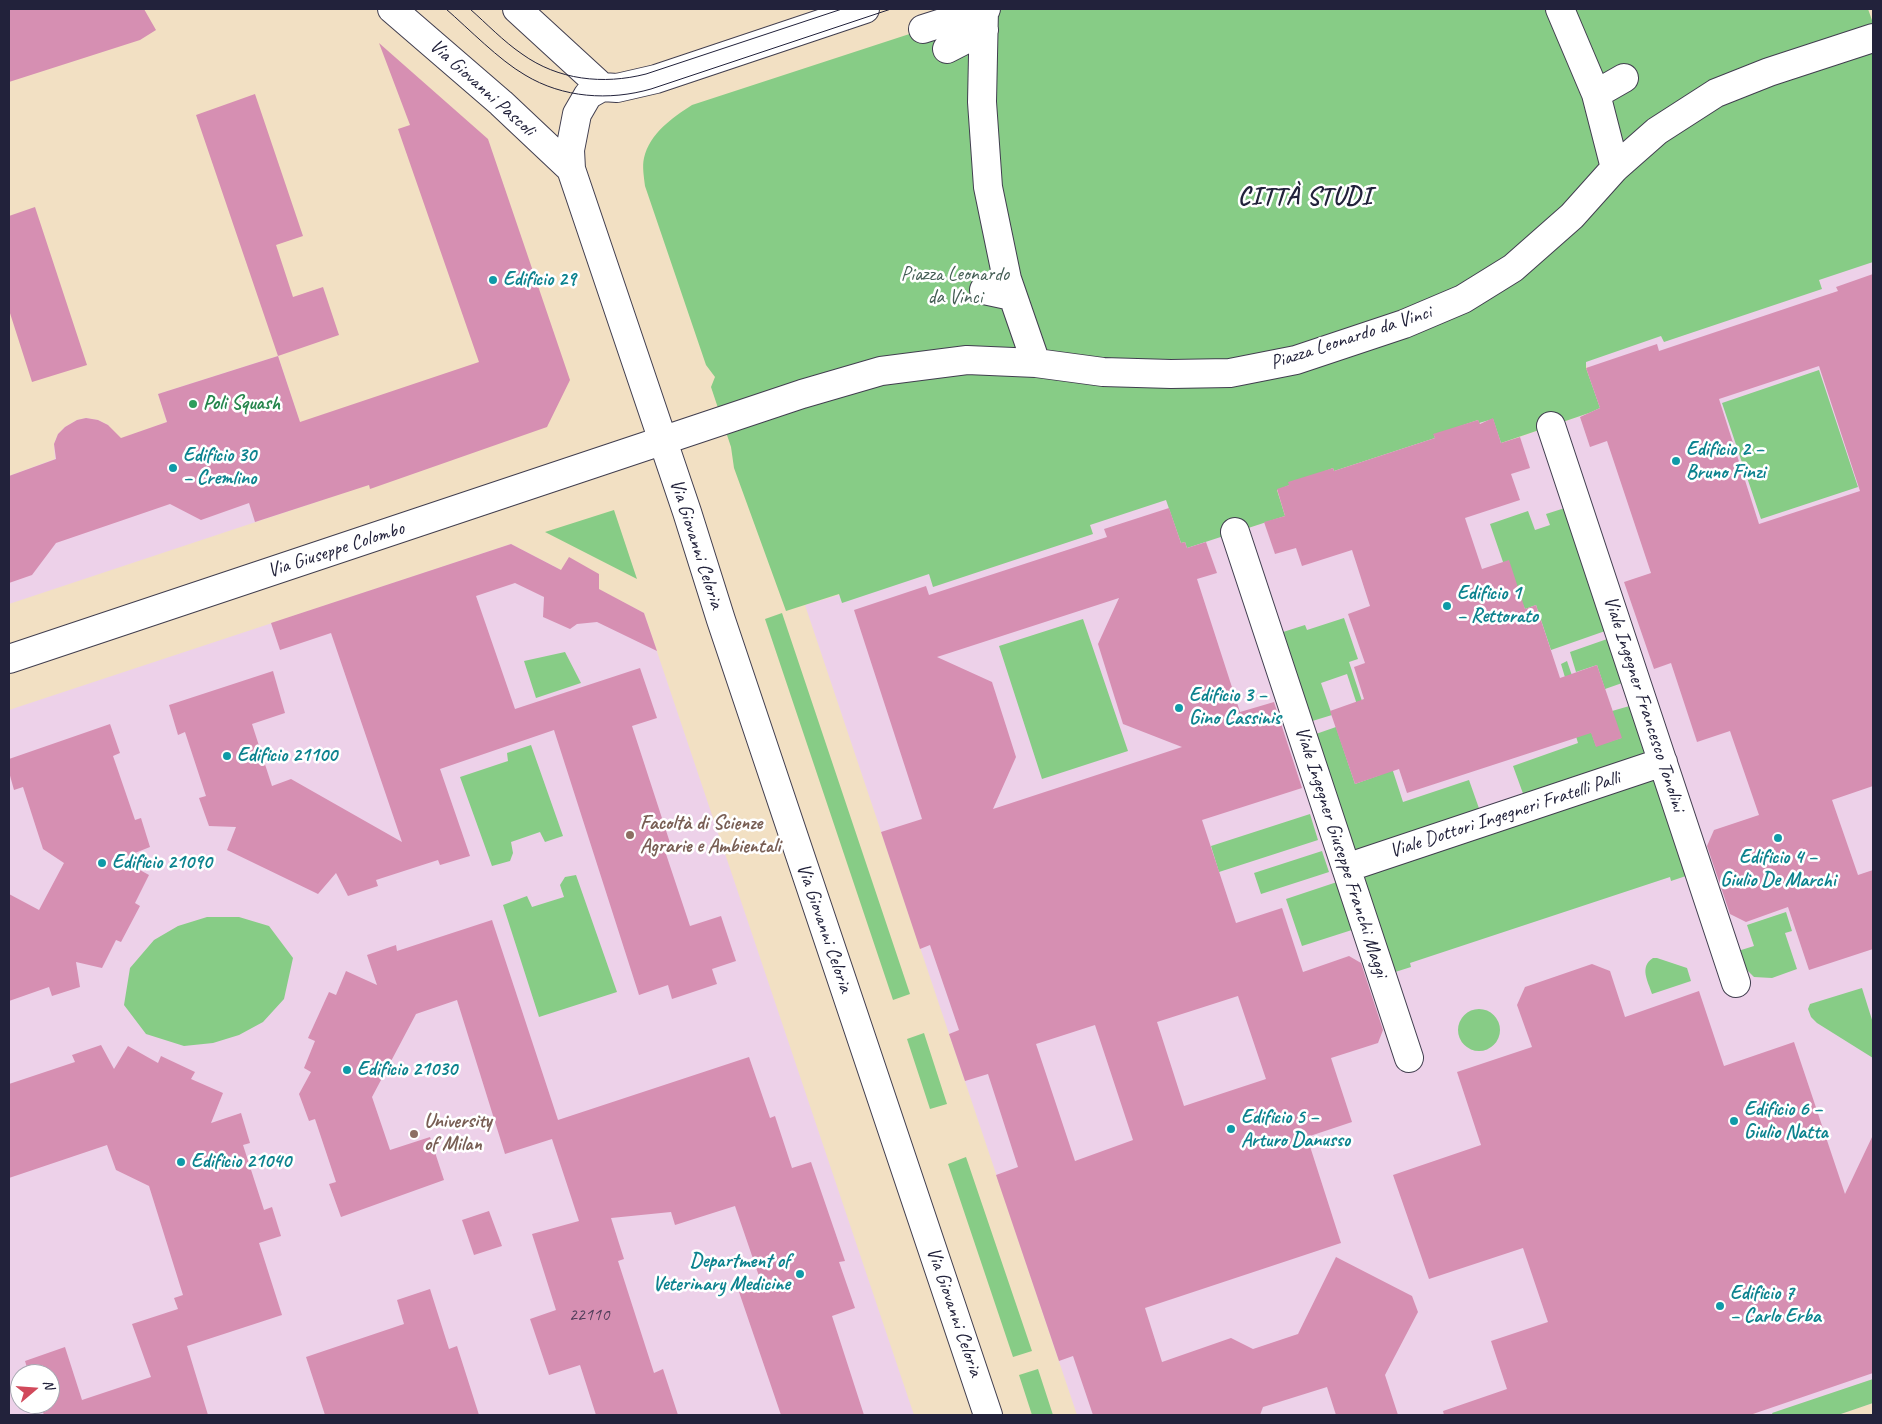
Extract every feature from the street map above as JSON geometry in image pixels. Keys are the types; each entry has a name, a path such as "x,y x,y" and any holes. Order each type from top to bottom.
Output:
{"street":[{"name":"Via Giovanni Pascoli","path":"392,9 501,103 571,169"},
{"path":"517,9 602,87"},
{"path":"663,441 571,169 571,142 577,114 588,95 602,87 617,88 656,79 865,9"},
{"path":"1560,9 1596,94 1615,168"},
{"path":"923,29 985,16"},
{"path":"948,49 985,16"},
{"path":"985,16 982,102 988,187 1007,279 1036,362"},
{"name":"Piazza Leonardo da Vinci","path":"663,441 802,394 881,371 968,360 1036,362 1104,372 1230,373 1296,360 1404,324 1463,299 1513,268 1572,216 1615,168 1657,131 1716,93 1769,72 1873,38"},
{"path":"1596,94 1624,78"},
{"path":"984,290 1012,296"},
{"name":"Viale Ingegner Francesco Tonolini","path":"1551,426 1736,983"},
{"name":"Via Giuseppe Colombo","path":"9,659 663,441"},
{"name":"Via Giovanni Celoria","path":"663,441 720,620 988,1415"},
{"name":"Viale Ingegner Giuseppe Franchi Maggi","path":"1235,532 1409,1058"},
{"name":"Viale Dottori Ingegneri Fratelli Palli","path":"1346,868 1663,762"}],"shaded area":[{"path":"1873,250 1873,1403 1838,1415 1756,1415 1755,1413 1750,1415 1077,1415 805,605 1166,497 1181,543 1235,532 1285,516 1277,489 1333,468 1334,471 1434,438 1433,434 1478,420 1479,423 1493,418 1502,443 1589,413 1596,409 1584,354"},
{"name":"Edificio 30 – Cremlino","path":"278,356 325,499 9,604 9,476 55,459 54,444 58,434 77,420 86,418 98,420 108,425 117,440 167,422 158,394"},
{"name":"University of Milan","path":"511,544 644,613 914,1415 9,1415 9,710"}],"green space":[{"name":"Piazza Leonardo da Vinci","path":"986,9 1868,9 1873,23 1873,262 1819,280 1822,289 1664,342 1661,336 1586,362 1586,368 1600,408 1589,413 1501,443 1493,419 1479,423 1478,420 1434,435 1435,438 1334,471 1333,468 1277,490 1285,516 1187,548 1185,542 1181,543 1166,500 1090,525 1093,534 933,587 929,574 842,603 839,594 786,611 734,468 731,447 711,387 715,377 706,365 645,186 644,158 651,141 663,127 692,105"},
{"path":"1819,370 1858,487 1761,519 1722,403"},
{"path":"1568,507 1608,630 1551,650 1536,605 1525,609 1503,562 1490,524 1528,511 1535,530 1550,525 1546,514"},
{"path":"614,510 637,579 545,532"},
{"path":"782,613 910,994 893,1000 765,619"},
{"path":"1344,618 1358,659 1349,662 1384,767 1391,765 1403,802 1469,780 1481,814 1353,856 1313,735 1336,727 1355,784 1380,775 1347,674 1321,683 1332,715 1309,722 1280,633 1305,625 1307,630"},
{"path":"1083,619 1128,751 1042,779 999,646"},
{"path":"1610,638 1625,682 1605,689 1597,665 1576,672 1570,652"},
{"path":"565,652 581,683 536,698 524,661"},
{"path":"1567,661 1596,746 1621,738 1612,711 1633,705 1650,757 1525,799 1513,766 1578,743 1567,706 1573,704 1561,664"},
{"path":"531,745 563,836 545,842 540,832 511,842 513,853 510,861 492,866 460,777 508,761 507,753"},
{"path":"1655,773 1689,875 1671,881 1670,877 1410,963 1411,967 1392,973 1358,872"},
{"path":"1310,814 1318,840 1219,872 1211,846"},
{"path":"1322,851 1329,872 1261,894 1254,873"},
{"path":"576,875 617,992 539,1017 503,905 527,896 532,907 564,897 560,885 565,877"},
{"path":"1340,881 1355,929 1302,946 1286,899"},
{"path":"1786,912 1792,931 1785,933 1797,969 1772,978 1754,977 1747,970 1738,951 1754,946 1747,925"},
{"path":"207,917 239,917 269,926 293,958 284,999 263,1022 239,1035 213,1043 184,1046 146,1034 124,1005 130,968 154,940 178,926"},
{"path":"1653,958 1687,968 1691,981 1652,994 1645,970"},
{"path":"1862,988 1873,1023 1873,1058 1817,1023 1811,1017 1808,1009 1810,1004"},
{"path":"1479,1009 1494,1015 1500,1030 1494,1045 1479,1051 1464,1045 1458,1030 1464,1015"},
{"path":"924,1033 947,1104 930,1109 907,1039"},
{"path":"966,1157 1032,1351 1013,1357 948,1164"},
{"path":"1038,1369 1053,1415 1032,1415 1019,1375"},
{"path":"1873,1379 1873,1403 1838,1415 1773,1415 1772,1413"}],"building":[{"path":"9,9 144,9 156,30 140,40 9,82"},
{"path":"379,43 488,139 570,380 547,427 370,489 369,485 255,522 249,503 201,520 170,504 56,543 32,575 9,583 9,476 56,459 54,444 58,434 77,420 86,418 98,420 108,425 121,438 167,422 158,394 278,356 300,422 479,362 398,129 410,125"},
{"path":"255,94 303,236 276,245 293,297 323,287 339,335 278,356 196,115"},
{"path":"35,207 87,365 32,382 9,310 9,216"},
{"path":"1873,274 1873,786 1832,800 1858,875 1873,870 1873,949 1809,970 1788,907 1746,922 1730,914 1707,846 1714,830 1759,815 1730,731 1697,742 1671,663 1654,669 1624,582 1651,573 1607,441 1590,447 1580,417 1600,408 1586,368 1657,344 1659,351 1838,291 1836,287","holes":["1819,366 1860,491 1759,524 1719,399"]},
{"name":"Edificio 1 – Rettorato","path":"1493,418 1501,443 1520,437 1530,468 1511,474 1520,500 1465,518 1482,569 1509,560 1525,609 1536,605 1560,678 1597,665 1622,738 1596,747 1591,733 1407,793 1399,769 1355,784 1330,711 1364,699 1354,667 1365,663 1348,614 1370,606 1352,550 1302,566 1296,548 1275,554 1264,522 1285,516 1277,489 1289,485 1288,482 1333,468 1334,471 1435,438 1433,434 1478,420 1480,424"},
{"path":"1169,508 1181,543 1185,542 1187,548 1206,542 1217,573 1197,579 1240,712 1274,702 1302,788 1202,820 1236,923 1282,908 1303,972 1349,956 1361,963 1383,1030 1378,1043 1331,1058 1352,1122 1307,1137 1341,1243 1145,1308 1162,1362 1231,1338 1253,1349 1298,1334 1336,1257 1412,1296 1418,1312 1385,1375 1398,1415 1336,1415 1327,1387 1263,1407 1260,1415 1093,1415 1073,1356 1059,1361 996,1175 1018,1167 988,1074 965,1081 949,1034 959,1030 930,945 920,949 881,832 922,819 854,610 926,586 929,595 1107,537 1104,529","holes":["1119,598 1098,644 1123,724 1182,747 993,809 1016,757 992,682 937,657","1238,996 1266,1079 1184,1106 1157,1022","1095,1025 1133,1140 1075,1161 1036,1044"]},
{"path":"511,544 561,570 569,557 599,574 599,589 644,613 657,651 597,622 577,624 570,629 543,617 544,597 515,583 476,596 515,709 640,668 657,718 632,726 673,852 666,854 690,926 721,916 736,961 712,969 717,984 672,999 668,985 639,995 554,730 440,769 470,856 440,865 438,860 376,880 378,886 348,896 336,873 318,894 227,850 236,827 209,826 199,798 206,796 185,732 178,735 169,705 273,671 285,713 252,724 272,786 291,779 402,842 331,633 280,650 271,623"},
{"name":"Edificio 21090","path":"110,724 120,753 113,756 135,820 141,818 150,847 120,859 149,875 135,903 140,906 121,942 116,940 102,968 76,962 80,987 52,996 49,987 9,1001 9,894 39,910 64,863 43,849 23,787 14,790 9,772 9,759"},
{"path":"492,920 558,1120 749,1057 770,1118 775,1116 792,1168 811,1162 845,1261 839,1262 855,1308 832,1316 864,1415 781,1415 739,1292 762,1285 735,1206 675,1225 671,1212 611,1218 624,1259 618,1261 654,1373 663,1369 678,1415 596,1415 580,1365 549,1375 530,1319 556,1310 532,1234 579,1221 552,1139 505,1154 457,1000 416,1014 372,1097 390,1150 430,1137 444,1180 341,1217 329,1184 336,1182 315,1119 309,1121 299,1094 311,1072 304,1068 315,1041 308,1038 329,992 336,995 346,971 377,985 367,955 396,945 397,951"},
{"path":"1592,964 1610,971 1625,1017 1699,991 1724,1066 1794,1042 1845,1194 1873,1135 1873,1373 1750,1415 1444,1415 1443,1411 1507,1389 1491,1341 1548,1322 1523,1248 1429,1279 1393,1175 1481,1145 1457,1072 1532,1047 1517,1005 1525,987"},
{"name":"Edificio 21040","path":"101,1045 114,1069 128,1046 158,1063 161,1056 195,1072 191,1079 223,1093 211,1123 241,1113 250,1143 243,1145 264,1210 272,1207 281,1236 259,1243 282,1315 187,1346 208,1415 44,1415 60,1414 60,1364 26,1364 25,1361 65,1347 82,1400 151,1377 132,1324 178,1309 174,1298 183,1295 149,1186 116,1170 107,1145 9,1178 9,1084 75,1062 72,1055"},
{"path":"489,1211 502,1246 474,1255 462,1220"},
{"path":"430,1289 449,1349 457,1346 479,1415 325,1415 306,1357 404,1324 397,1300"}],"tram line":[{"path":"446,9 495,53 525,75 555,89 570,93 603,96 635,93 651,89 891,9"},
{"path":"470,9 508,44 536,63 566,75 597,79 614,79 646,74 842,9"}],"place":[{"name":"Edificio 29","path":"493,280"},
{"name":"Poli Squash","path":"193,404"},
{"name":"Edificio 2 – Bruno Finzi","path":"1676,461"},
{"name":"Edificio 30 – Cremlino","path":"173,468"},
{"name":"Edificio 1 – Rettorato","path":"1447,606"},
{"name":"Edificio 3 – Gino Cassinis","path":"1179,708"},
{"name":"Edificio 21100","path":"227,756"},
{"name":"Facoltà di Scienze Agrarie e Ambientali","path":"630,835"},
{"name":"Edificio 4 – Giulio De Marchi","path":"1778,838"},
{"name":"Edificio 21090","path":"102,863"},
{"name":"Edificio 21030","path":"347,1070"},
{"name":"Edificio 6 – Giulio Natta","path":"1734,1121"},
{"name":"Edificio 5 – Arturo Danusso","path":"1231,1129"},
{"name":"University of Milan","path":"414,1134"},
{"name":"Edificio 21040","path":"181,1162"},
{"name":"Department of Veterinary Medicine","path":"800,1274"},
{"name":"Edificio 7 – Carlo Erba","path":"1720,1306"}],"district":[{"name":"CITTÀ STUDI","path":"1305,197"}]}
